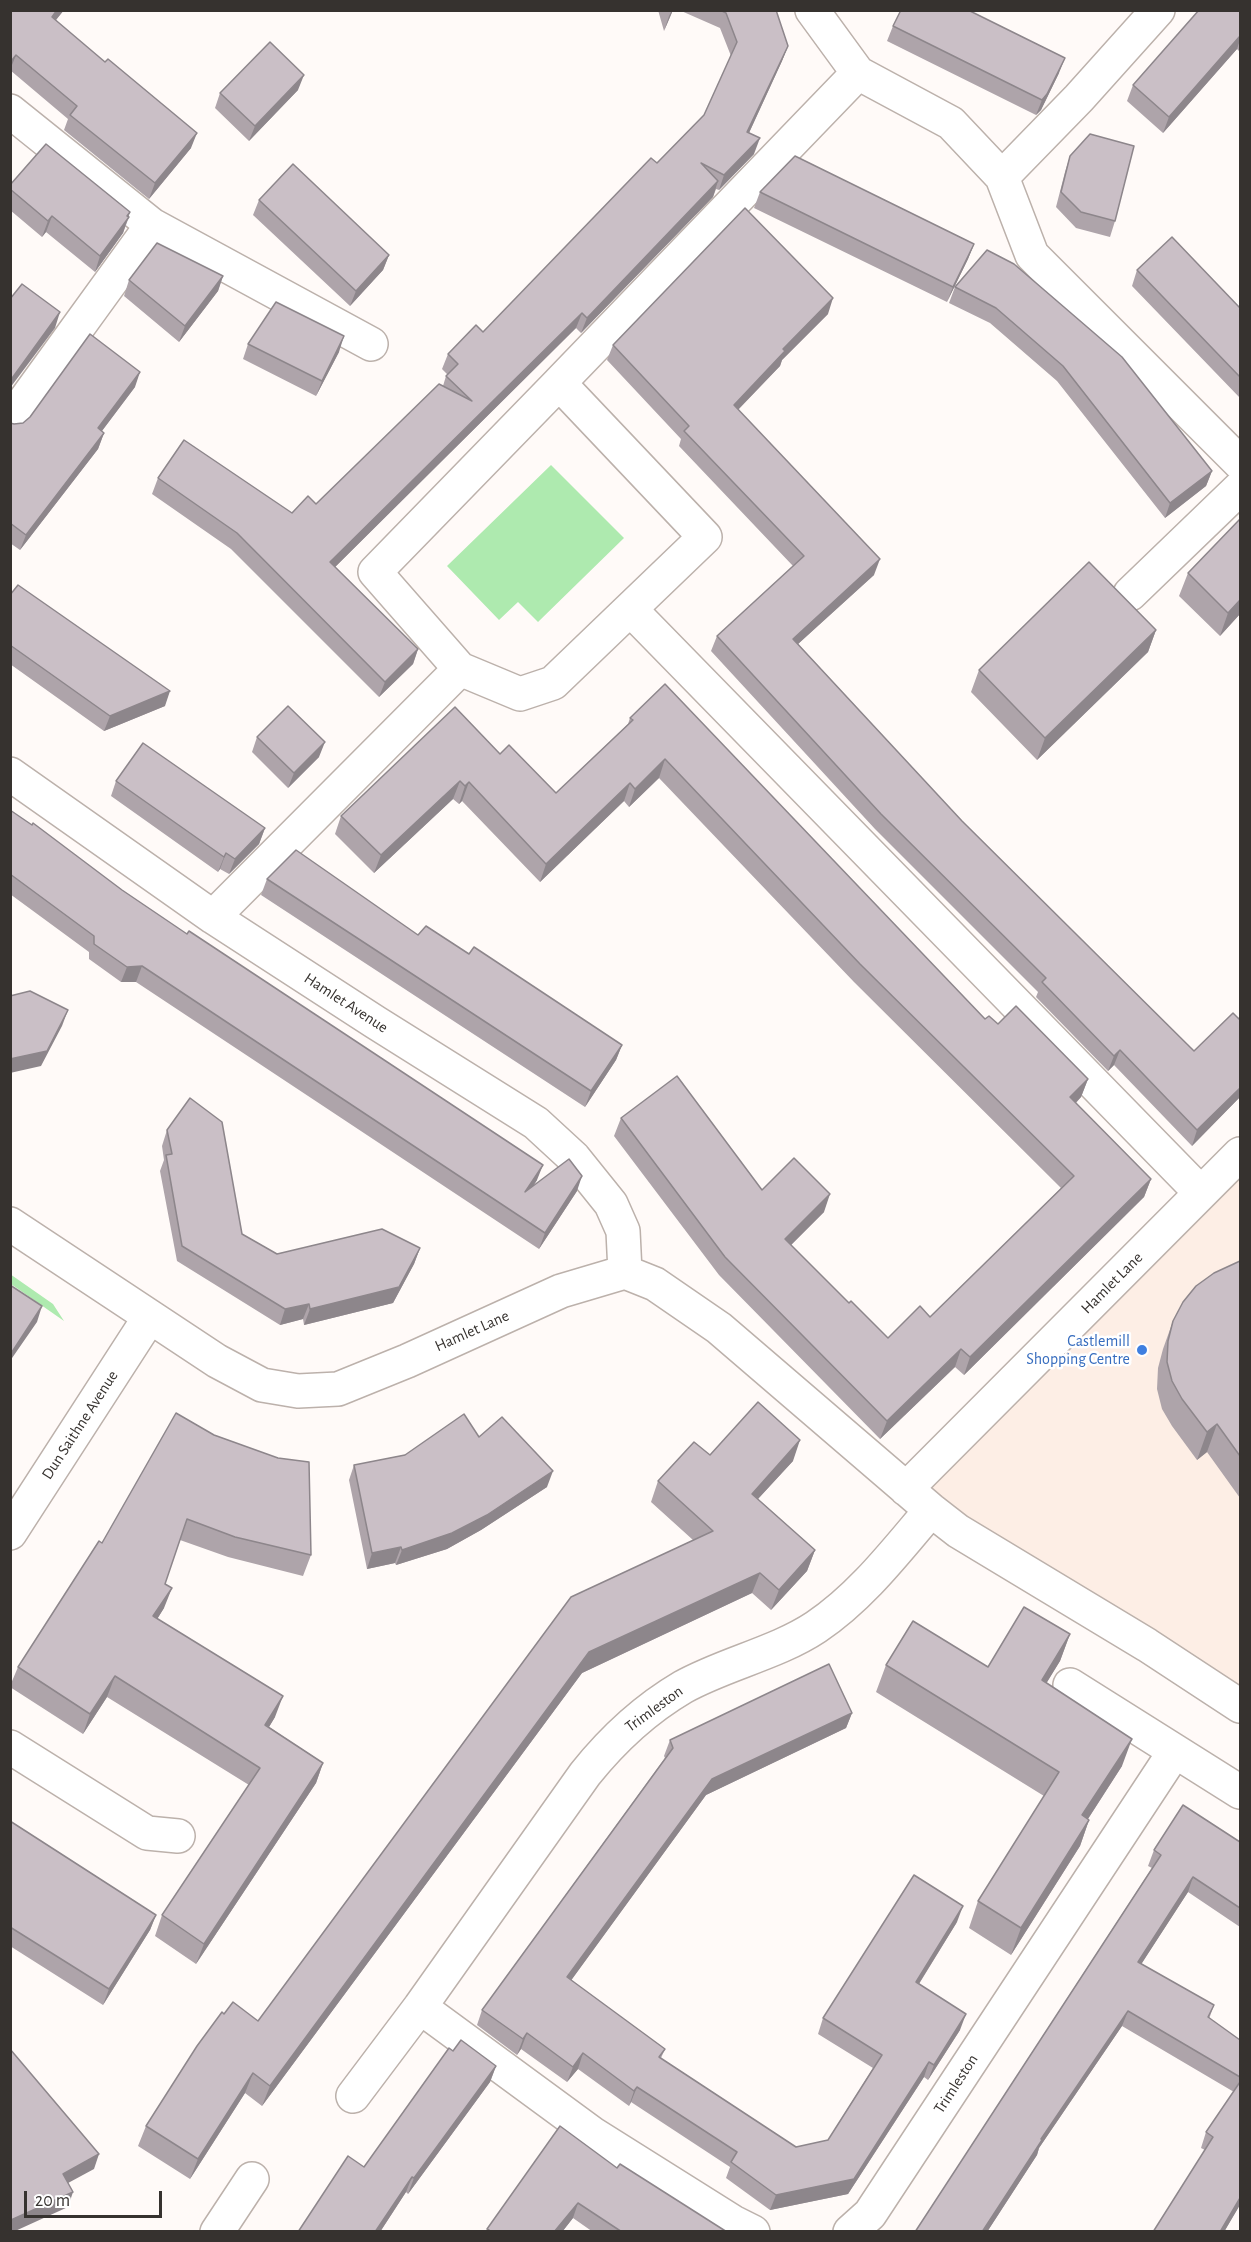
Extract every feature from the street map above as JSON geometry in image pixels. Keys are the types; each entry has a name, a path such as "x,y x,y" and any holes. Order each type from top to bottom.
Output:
{"street":[{"path":"812,10 858,73 951,123 1002,177 1032,255 1240,463"},
{"path":"1002,177 1079,98 1158,10"},
{"path":"559,383 705,537 553,683 520,694 460,669 375,572 858,73"},
{"path":"10,111 152,225 371,344"},
{"path":"10,422 152,225"},
{"path":"1130,594 1240,488"},
{"path":"630,609 1201,1193"},
{"path":"213,917 460,669"},
{"name":"Hamlet Avenue","path":"10,774 213,917 536,1123 574,1158 611,1204 623,1231 625,1272"},
{"name":"Hamlet Lane","path":"906,1489 1240,1154"},
{"name":"Hamlet Lane","path":"10,1224 217,1361 262,1385 298,1391 338,1389 407,1361 561,1291 625,1272"},
{"path":"625,1272 655,1284 719,1328 958,1531 1147,1645 1240,1706"},
{"name":"Dun Saithne Avenue","path":"10,1533 149,1318"},
{"name":"Trimleston","path":"353,2096 420,2007 585,1774 609,1744 637,1718 684,1686 815,1628 849,1600 931,1510"},
{"path":"1070,1684 1240,1792"},
{"path":"10,1748 147,1833 178,1836"},
{"name":"Trimleston","path":"850,2232 870,2214 1175,1751"},
{"path":"420,2007 593,2134 733,2222 753,2232"},
{"path":"217,2232 252,2179"}],"shaded area":[{"name":"Castlemill Shopping Centre","path":"1240,1154 1240,1706 958,1531 920,1474"}],"green space":[{"path":"551,465 624,538 538,622 518,602 499,620 447,566"},
{"path":"10,1274 53,1304 64,1321 11,1284"}],"building":[{"path":"10,10 57,10 52,17 105,62 108,59 197,133 155,183 70,115 77,106 16,55 12,60 10,59"},
{"path":"720,10 776,10 788,46 747,132 760,138 724,175 701,163 718,181 587,318 582,313 330,562 418,649 385,682 237,533 158,478 184,440 292,513 308,496 316,504 439,384 472,401 446,376 458,364 448,354 476,325 483,332 651,158 657,163 704,115 737,42 726,13"},
{"path":"901,10 968,10 1065,58 1042,100 893,26"},
{"path":"1199,10 1240,10 1240,36 1169,117 1133,85"},
{"path":"270,42 304,75 255,126 220,93"},
{"path":"1090,134 1134,146 1115,221 1081,212 1061,192 1070,156"},
{"path":"46,144 130,212 127,216 129,217 100,256 52,216 48,221 10,189 10,185"},
{"path":"795,156 974,244 953,287 760,192"},
{"path":"293,164 389,255 356,291 259,200"},
{"path":"745,208 833,298 783,349 785,351 734,405 880,559 793,639 962,821 1194,1051 1233,1013 1239,1019 1240,1017 1240,1088 1197,1130 1120,1050 1114,1056 1042,982 1046,978 881,814 717,636 804,556 684,431 689,426 613,345"},
{"path":"1172,237 1240,308 1240,377 1137,270"},
{"path":"157,243 223,276 185,326 129,280"},
{"path":"987,250 1014,264 1122,357 1212,471 1170,503 1063,366 996,308 955,287"},
{"path":"22,284 60,312 10,381 10,299"},
{"path":"276,302 344,336 322,381 248,344"},
{"path":"90,334 140,372 98,428 104,433 26,535 10,523 10,423 23,423 30,417"},
{"path":"1240,519 1240,600 1228,613 1188,573"},
{"path":"1089,562 1156,630 1045,738 979,670"},
{"path":"18,585 170,691 110,716 10,645 10,595"},
{"path":"665,684 985,1019 989,1016 998,1024 1016,1006 1088,1079 1070,1097 1151,1179 970,1357 961,1349 887,1421 725,1257 621,1118 677,1076 762,1190 794,1158 830,1194 785,1239 888,1338 920,1306 930,1317 1074,1176 860,964 665,759 635,789 630,783 546,864 469,782 465,786 460,781 381,855 341,816 455,707 500,754 509,745 556,793 633,720 630,718"},
{"path":"288,706 325,742 294,773 257,737"},
{"path":"143,743 265,828 235,859 226,853 224,857 116,781"},
{"path":"10,810 32,825 33,823 122,890 187,934 189,931 543,1165 525,1192 569,1159 582,1176 545,1233 142,966 127,967 94,944 94,936 10,874"},
{"path":"296,850 418,935 426,926 469,954 474,947 622,1045 591,1091 267,879"},
{"path":"30,991 68,1010 47,1051 10,1059 10,996"},
{"path":"190,1098 222,1122 242,1234 277,1254 382,1229 420,1248 399,1287 310,1309 309,1304 285,1309 182,1246 166,1155 172,1154 167,1130"},
{"path":"1240,1261 1240,1456 1217,1424 1207,1432 1182,1399 1172,1381 1167,1362 1168,1341 1173,1321 1183,1302 1196,1286 1214,1273"},
{"path":"10,1285 42,1306 10,1355"},
{"path":"758,1402 800,1440 752,1494 815,1550 779,1590 760,1573 589,1652 270,2086 253,2073 198,2159 146,2126 197,2046 222,2012 224,2014 233,2002 258,2021 571,1597 713,1531 658,1481 694,1442 710,1455"},
{"path":"176,1413 214,1435 278,1458 309,1462 311,1555 235,1537 187,1519 165,1584 172,1588 153,1616 283,1696 265,1725 323,1763 204,1944 162,1915 260,1768 115,1676 90,1714 18,1667 99,1541 102,1543"},
{"path":"464,1414 479,1437 502,1417 553,1471 487,1515 452,1533 402,1550 401,1547 372,1553 354,1465 405,1455"},
{"path":"1024,1607 1070,1634 1042,1680 1132,1739 1082,1815 1089,1820 1021,1928 978,1901 1059,1772 886,1665 913,1621 988,1667"},
{"path":"829,1664 852,1713 712,1779 567,1977 665,2049 659,2057 796,2147 828,2140 882,2055 823,2018 914,1875 963,1906 916,1982 966,2014 934,2065 929,2062 854,2179 776,2195 731,2162 737,2152 637,2087 634,2091 583,2053 573,2067 527,2033 523,2039 482,2010 673,1748 670,1740"},
{"path":"1183,1805 1240,1842 1240,1908 1193,1877 1138,1962 1214,2005 1208,2017 1240,2040 1240,2077 1128,2011 1041,2139 982,2232 915,2232 1161,1855 1154,1850"},
{"path":"10,1821 156,1915 109,1989 10,1927"},
{"path":"461,2040 496,2066 414,2178 412,2177 375,2232 298,2232 348,2156 364,2167 449,2048 453,2051"},
{"path":"10,2049 99,2154 63,2174 73,2192 11,2220"},
{"path":"1240,2082 1240,2198 1220,2232 1153,2232 1213,2137 1206,2132"},
{"path":"560,2126 617,2168 620,2164 727,2232 622,2232 578,2203 554,2232 492,2232 487,2229"}],"place":[{"name":"Castlemill Shopping Centre","path":"1142,1350"}]}
